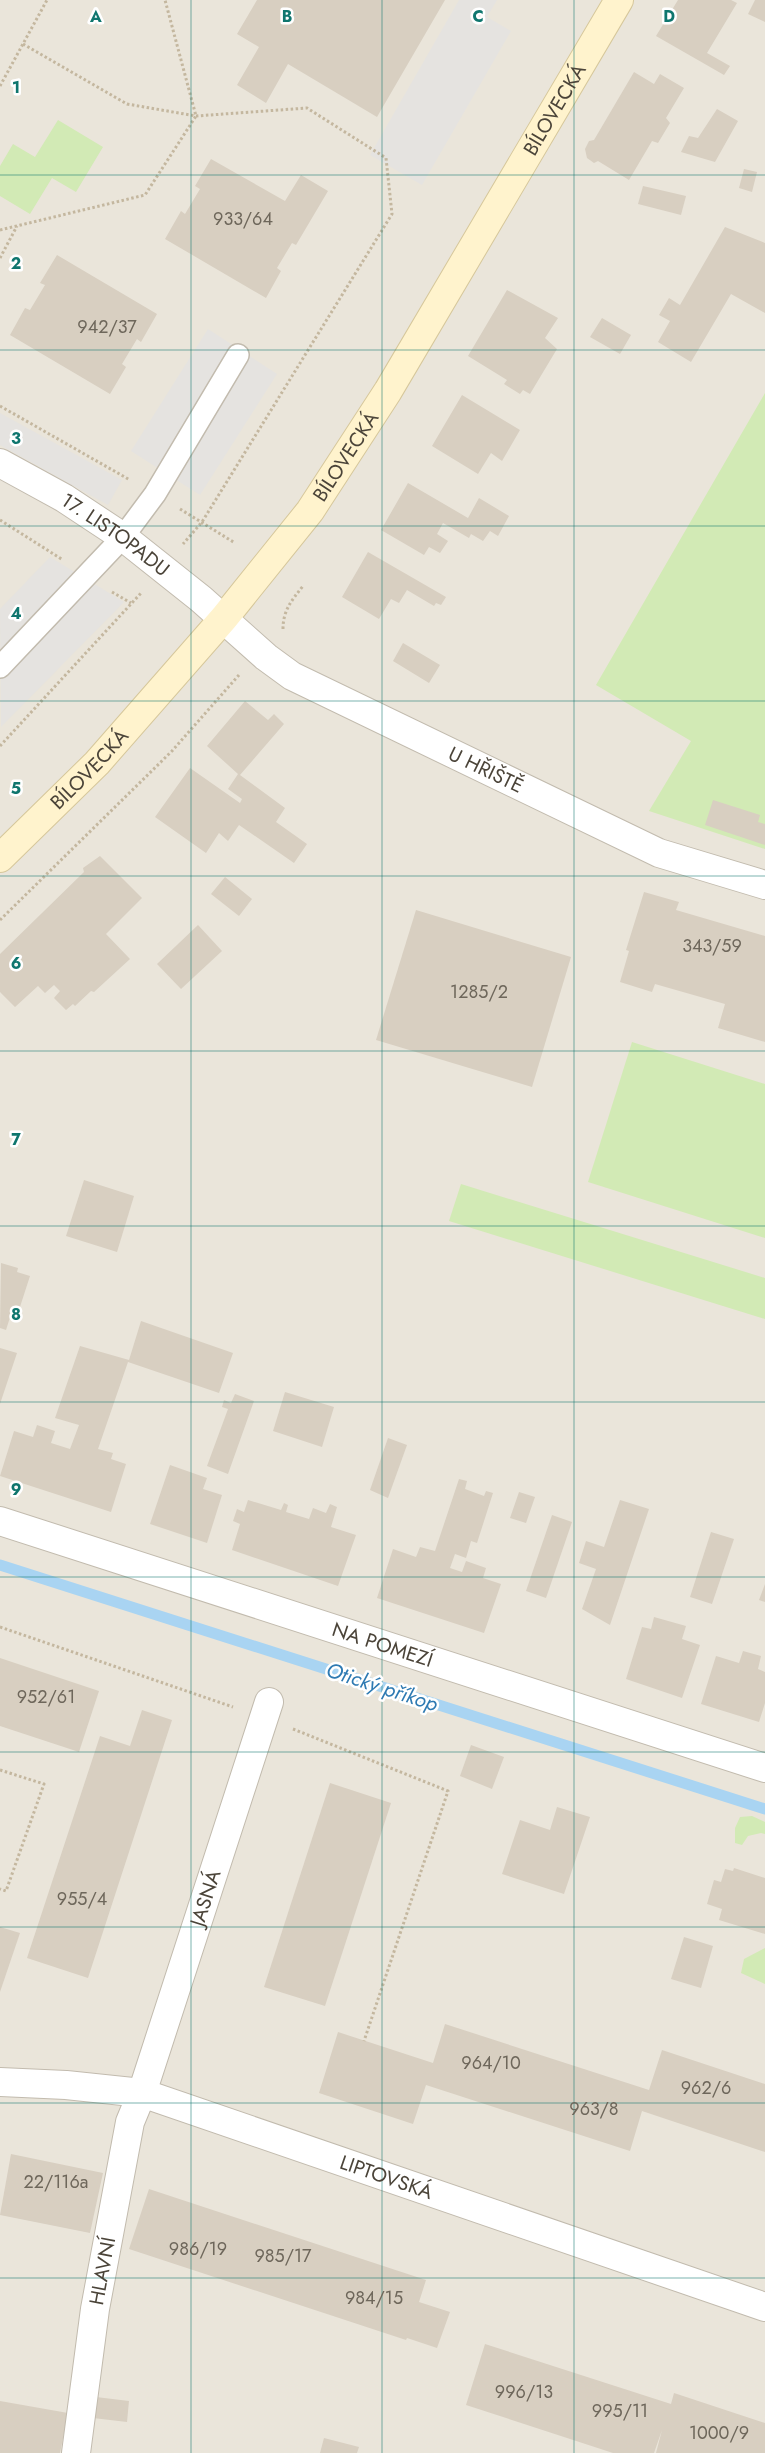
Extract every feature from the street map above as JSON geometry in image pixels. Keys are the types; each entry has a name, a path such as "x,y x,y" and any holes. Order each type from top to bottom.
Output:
{"main road":[{"name":"BÍLOVECKÁ","path":"0,858 97,763 224,618 310,511 359,438 619,0"}],"street":[{"name":"17. LISTOPADU","path":"0,463 64,498 122,537 224,618"},
{"name":"U HŘIŠTĚ","path":"224,618 260,652 292,676 659,853 765,885"},
{"name":"NA POMEZÍ","path":"0,1521 765,1768"},
{"name":"JASNÁ","path":"142,2093 266,1710"},
{"name":"LIPTOVSKÁ","path":"0,2082 66,2085 142,2093 765,2307"},
{"name":"HLAVNÍ","path":"76,2453 95,2309 130,2122 142,2093"}],"lane":[{"path":"0,667 122,537 155,494 238,355"}],"path":[{"path":"0,86 47,0"},
{"path":"0,230 145,195 196,116 165,0"},
{"path":"0,746 163,569 202,522 392,214 386,158 307,108 196,116 128,104 23,44"},
{"path":"0,258 17,226"},
{"path":"0,406 155,494 235,544"},
{"path":"0,920 172,751 260,652"},
{"path":"0,1627 266,1710 448,1792 364,2041"},
{"path":"0,1770 44,1784 6,1891 0,1889"}],"shaded area":[{"path":"0,0 765,0 765,2453 0,2453"},
{"path":"459,0 497,0 487,17 511,31 422,185 370,155"},
{"path":"208,329 277,374 200,495 131,451"},
{"path":"0,413 122,480 108,505 0,445"},
{"path":"50,557 124,602 1,727 0,609"}],"green space":[{"path":"58,120 103,147 76,192 52,178 30,214 0,196 0,166 13,144 35,157"},
{"path":"765,393 765,849 649,811 691,741 596,685"},
{"path":"632,1042 765,1084 765,1238 588,1182"},
{"path":"461,1184 765,1278 765,1319 449,1221"},
{"path":"752,1816 765,1822 765,1834 748,1836 742,1845 735,1843 735,1828 740,1817"},
{"path":"765,1948 765,1984 741,1973 744,1959"}],"building":[{"path":"257,0 445,0 377,117 288,64 266,103 237,85 259,47 237,34"},
{"path":"678,0 731,0 737,3 707,53 730,66 724,75 656,36"},
{"path":"755,0 765,0 765,22 748,14"},
{"path":"634,72 654,84 660,74 684,88 666,118 670,123 658,143 652,141 629,180 598,161 594,163 587,158 585,149 589,141 594,140"},
{"path":"717,109 738,121 715,162 681,152 689,136 698,138"},
{"path":"211,159 285,201 301,175 328,191 296,245 292,243 277,268 281,271 266,298 165,239 181,211 185,214 200,189 195,186"},
{"path":"744,169 757,172 752,192 739,188"},
{"path":"643,186 686,196 681,215 638,204"},
{"path":"725,227 765,243 765,313 731,294 691,362 658,342 670,321 659,315 669,298 680,305"},
{"path":"57,255 157,314 141,342 137,339 122,364 126,367 110,394 10,335 25,308 30,310 45,285 40,283"},
{"path":"507,290 558,318 545,338 557,349 530,394 523,390 520,394 504,384 507,380 468,356"},
{"path":"602,318 631,335 620,354 590,337"},
{"path":"462,395 520,430 502,461 491,453 478,474 432,446"},
{"path":"408,483 468,518 479,498 509,516 498,536 490,531 483,541 471,534 469,538 443,523 437,534 448,541 440,553 429,547 424,555 381,530"},
{"path":"368,552 446,597 441,605 436,603 434,606 407,590 399,603 391,599 379,619 342,597"},
{"path":"403,643 440,665 429,683 393,661"},
{"path":"245,701 268,720 274,714 284,724 240,775 285,808 276,822 307,844 294,863 239,825 228,841 219,833 206,853 155,817 190,768 240,803 242,799 228,789 238,774 207,746"},
{"path":"713,800 760,815 758,822 765,824 765,845 705,825"},
{"path":"100,856 142,898 106,934 130,959 94,992 91,991 75,1006 73,1004 66,1010 54,998 60,991 54,985 45,993 38,986 15,1007 0,992 0,954 84,872 83,868"},
{"path":"225,877 252,899 239,916 211,894"},
{"path":"644,892 679,902 676,910 765,936 765,1042 718,1028 725,1004 655,984 652,992 620,982 629,951 626,950"},
{"path":"416,910 571,957 532,1087 376,1040"},
{"path":"198,925 222,951 181,989 157,964"},
{"path":"84,1180 134,1196 117,1252 66,1236"},
{"path":"1,1263 18,1268 17,1272 30,1276 18,1313 12,1311 6,1330 0,1328"},
{"path":"141,1321 233,1353 219,1393 128,1362 98,1449 113,1453 111,1459 126,1464 111,1512 0,1476 14,1431 33,1437 37,1425 55,1431 51,1443 70,1449 79,1425 55,1418 80,1346 129,1360"},
{"path":"0,1348 17,1353 0,1404"},
{"path":"285,1392 334,1407 322,1447 273,1431"},
{"path":"235,1394 254,1401 228,1474 207,1466 228,1409 222,1407 224,1400 231,1403"},
{"path":"388,1438 407,1445 388,1498 370,1490"},
{"path":"170,1465 207,1478 203,1489 222,1495 207,1543 150,1524"},
{"path":"459,1479 467,1481 465,1489 484,1496 486,1491 493,1493 477,1543 471,1541 466,1558 455,1554 450,1568 462,1572 466,1561 486,1568 483,1578 501,1584 484,1633 377,1598 393,1549 416,1557 420,1547 435,1551"},
{"path":"519,1492 535,1497 526,1523 510,1518"},
{"path":"248,1500 281,1510 284,1503 288,1505 286,1512 309,1519 313,1508 326,1513 330,1504 337,1507 331,1527 356,1535 338,1586 232,1550 240,1524 233,1521 237,1509 244,1512"},
{"path":"620,1500 649,1509 610,1625 582,1609 596,1569 579,1563 586,1541 604,1547"},
{"path":"552,1515 572,1522 546,1598 526,1591"},
{"path":"711,1532 734,1539 712,1604 690,1597"},
{"path":"765,1584 765,1602 759,1600"},
{"path":"654,1617 686,1626 682,1639 700,1645 682,1698 626,1679 642,1627 651,1629"},
{"path":"743,1651 761,1656 758,1669 765,1672 765,1703 759,1722 701,1704 716,1656 739,1663"},
{"path":"0,1658 99,1691 79,1752 0,1726"},
{"path":"142,1710 172,1720 88,1978 27,1958 100,1736 130,1746"},
{"path":"471,1745 504,1757 492,1789 460,1776"},
{"path":"330,1783 391,1803 325,2006 264,1987"},
{"path":"557,1807 590,1817 564,1894 502,1874 520,1820 550,1830"},
{"path":"734,1868 765,1878 765,1934 719,1920 722,1909 707,1904 714,1880 721,1882 725,1869 733,1871"},
{"path":"0,1927 20,1933 0,1992"},
{"path":"684,1937 713,1946 701,1988 671,1979"},
{"path":"445,2024 649,2090 662,2050 765,2084 765,2152 642,2111 630,2151 426,2085 413,2124 319,2093 338,2032 433,2063"},
{"path":"11,2154 103,2173 90,2233 0,2215"},
{"path":"149,2189 426,2280 419,2302 450,2312 437,2348 407,2338 406,2340 129,2249"},
{"path":"485,2344 671,2404 674,2393 765,2423 765,2453 656,2453 662,2430 654,2453 613,2453 466,2405"},
{"path":"96,2397 129,2401 127,2422 93,2418"},
{"path":"0,2401 68,2413 60,2453 0,2453"},
{"path":"324,2438 359,2447 357,2453 320,2453"}],"waterway":[{"name":"Otický příkop","path":"0,1565 765,1809"}]}
